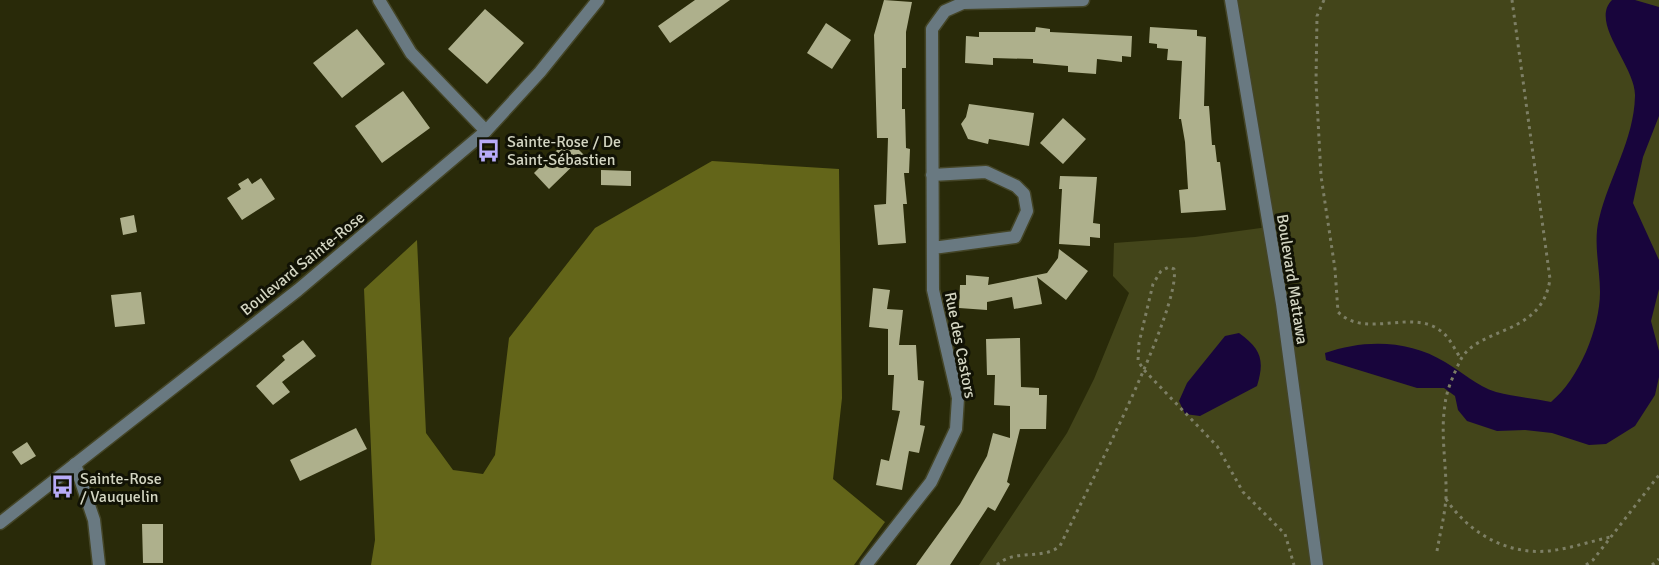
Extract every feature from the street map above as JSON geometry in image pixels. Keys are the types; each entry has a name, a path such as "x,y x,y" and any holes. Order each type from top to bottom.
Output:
{"street":[{"path":"379,0 411,53 486,131"},
{"name":"Boulevard Sainte-Rose","path":"0,523 298,290 486,131 540,72 598,0"},
{"name":"Rue des Castors","path":"866,565 931,482 956,429 958,398 933,290 932,29 945,11 963,3 1083,0"},
{"name":"Boulevard Mattawa","path":"1231,0 1282,304 1317,565"},
{"path":"932,175 986,172 1016,186 1024,194 1027,211 1015,237 933,248"},
{"path":"75,464 94,520 99,565"}],"path":[{"path":"1324,0 1317,15 1316,82 1321,176 1335,269 1338,312 1346,320 1359,323 1417,322 1433,326 1443,332 1461,359"},
{"path":"1437,551 1446,499 1445,404 1461,359 1475,346 1518,324 1540,308 1548,292 1551,279 1512,0"},
{"path":"997,565 1013,555 1052,552 1060,546 1144,370 1174,289 1174,269 1169,267 1161,271 1153,284 1139,343 1138,361 1144,370 1217,446 1243,492 1285,534 1294,565"},
{"path":"1586,565 1659,475"},
{"path":"1446,499 1457,516 1485,538 1521,550 1548,551 1611,537"},
{"path":"1652,565 1659,559"}],"green space":[{"path":"1231,0 1659,0 1659,565 979,565 1067,433 1094,379 1129,293 1113,276 1114,243 1195,237 1268,227"}],"shaded area":[{"path":"1612,0 1635,0 1659,7 1659,116 1643,157 1633,203 1659,260 1659,289 1651,321 1659,351 1659,377 1655,395 1635,426 1606,444 1589,445 1552,433 1525,430 1497,431 1467,421 1458,410 1455,396 1444,388 1417,388 1326,360 1325,353 1356,345 1402,346 1431,355 1476,383 1496,392 1551,402 1561,392 1579,367 1592,337 1600,292 1597,228 1603,203 1626,143 1634,112 1633,84 1609,33 1606,20 1606,9"},
{"path":"712,161 839,169 842,398 833,479 885,522 854,565 371,565 375,540 364,289 417,240 426,433 453,470 483,474 495,455 509,338 595,228"},
{"path":"1239,333 1252,344 1259,356 1261,369 1257,386 1200,416 1185,414 1179,401 1187,383 1225,336"}],"building":[{"path":"695,0 730,0 670,43 658,26"},
{"path":"884,0 912,2 906,32 906,68 902,68 902,109 905,109 906,148 910,149 909,173 904,173 907,204 903,204 906,243 878,245 874,205 886,204 888,138 877,138 874,35"},
{"path":"485,9 524,43 487,84 448,49"},
{"path":"826,23 851,40 832,69 807,53"},
{"path":"1036,27 1050,29 1050,32 1132,36 1131,57 1122,56 1122,62 1097,59 1096,74 1068,72 1068,66 1033,63 1033,59 993,58 993,65 965,63 966,36 979,37 979,32 1035,32"},
{"path":"1150,27 1197,30 1197,36 1206,37 1204,106 1209,106 1212,145 1215,145 1217,162 1220,162 1226,210 1181,213 1179,190 1188,189 1185,142 1181,119 1179,119 1182,61 1167,60 1168,49 1157,48 1157,44 1149,43"},
{"path":"357,29 385,64 342,98 313,63"},
{"path":"403,91 430,128 382,163 355,126"},
{"path":"969,104 1034,113 1029,146 989,139 988,144 968,139 961,124 966,117"},
{"path":"1063,118 1086,139 1063,164 1040,143"},
{"path":"568,139 584,155 549,189 534,173"},
{"path":"601,170 631,171 631,186 601,185"},
{"path":"1060,176 1097,177 1093,223 1100,224 1100,238 1090,237 1090,246 1059,244 1062,189 1059,189"},
{"path":"248,178 252,184 261,178 275,199 242,220 227,198 241,189 238,184"},
{"path":"134,215 137,232 123,235 120,218"},
{"path":"1059,249 1088,271 1066,300 1037,277 1042,304 1014,309 1012,297 987,302 987,310 959,308 960,285 966,285 966,275 989,277 988,285 1047,273 1058,258"},
{"path":"873,288 890,290 887,309 903,310 899,345 916,345 918,380 924,381 920,425 925,426 919,453 909,451 902,490 876,485 881,459 889,461 900,411 892,410 894,375 888,375 888,329 869,327"},
{"path":"141,292 145,324 115,327 111,295"},
{"path":"1020,338 1021,387 1039,388 1039,395 1047,395 1046,429 1020,429 1007,482 1010,484 995,511 988,507 950,565 916,565 960,504 987,456 993,433 1010,438 1010,406 994,405 995,375 987,375 986,339"},
{"path":"303,340 316,356 282,382 290,392 273,405 256,386 285,360 282,356"},
{"path":"356,428 367,449 300,481 290,460"},
{"path":"27,442 36,456 21,465 12,452"},
{"path":"142,524 163,524 163,563 143,563"}],"place":[{"name":"Sainte-Rose / De Saint-Sébastien","path":"489,150"},
{"name":"Sainte-Rose / Vauquelin","path":"62,487"}]}
